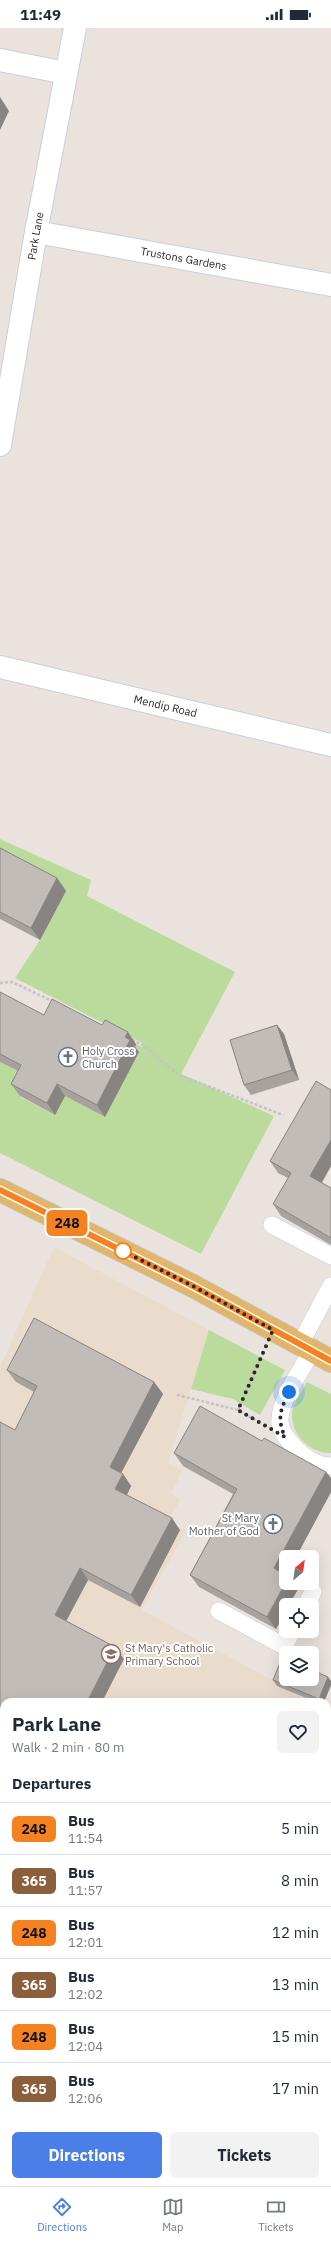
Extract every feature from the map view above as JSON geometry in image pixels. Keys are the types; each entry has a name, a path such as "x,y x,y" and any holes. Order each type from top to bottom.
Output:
{"main road":[{"path":"0,1190 193,1286 331,1361"}],"street":[{"name":"Park Lane","path":"0,445 36,232 75,28"},
{"path":"0,60 66,73"},
{"name":"Trustons Gardens","path":"36,232 331,285"},
{"name":"Mendip Road","path":"0,666 331,745"}],"lane":[{"path":"272,1225 331,1256"},
{"path":"331,1286 282,1406 280,1424 285,1437 303,1456 324,1466 331,1466"},
{"path":"219,1611 284,1646 288,1638"}],"path":[{"path":"0,983 12,982 60,1005"},
{"path":"129,1039 143,1045 179,1075 282,1115"},
{"path":"238,1410 273,1330"},
{"path":"176,1395 238,1410 285,1437"}],"shaded area":[{"name":"St Mary's Catholic Primary School","path":"54,1247 209,1330 168,1463 182,1471 171,1494 181,1499 168,1521 186,1531 142,1610 279,1684 279,1686 284,1686 304,1697 0,1698 0,1367"}],"green space":[{"path":"0,839 91,880 87,896 235,972 181,1074 274,1116 201,1254 0,1153 0,1062 30,1077 20,1097 55,1115 65,1096 105,1117 139,1052 134,1049 136,1044 142,1047 144,1044 15,978 40,940 0,856"},
{"path":"209,1330 285,1370 260,1415 233,1399 191,1389"},
{"path":"307,1382 331,1394 331,1453 316,1450 309,1446 298,1435 295,1429 292,1413 293,1409"}],"building":[{"path":"0,848 57,878 31,928 0,912"},
{"name":"Holy Cross Church","path":"0,992 44,1015 52,999 102,1025 105,1020 128,1032 125,1037 130,1040 97,1105 57,1084 47,1103 11,1084 21,1065 0,1054"},
{"path":"277,1025 292,1070 244,1085 230,1040"},
{"path":"316,1081 331,1090 331,1140 310,1176 331,1188 331,1238 273,1204 291,1173 270,1161"},
{"path":"34,1318 154,1382 110,1467 123,1474 115,1489 172,1518 131,1595 80,1568 55,1615 115,1647 89,1698 0,1698 0,1422 15,1430 37,1386 7,1370"},
{"path":"200,1406 262,1441 264,1438 326,1472 284,1550 279,1550 279,1559 274,1568 279,1571 279,1590 282,1590 267,1617 190,1575 237,1489 174,1453"},
{"path":"279,1665 279,1682 273,1680"},
{"path":"319,1673 328,1677 319,1698 288,1686 319,1686"}],"bus line":[{"name":"248","path":"0,1190 193,1286 331,1361"}],"place":[{"name":"Holy Cross Church","path":"68,1057"},
{"name":"St Mary Mother of God","path":"273,1524"},
{"name":"St Mary's Catholic Primary School","path":"111,1654"}],"route":[{"path":"123,1251 193,1286 273,1330 238,1410 285,1437 280,1424 282,1406 289,1392"}]}
